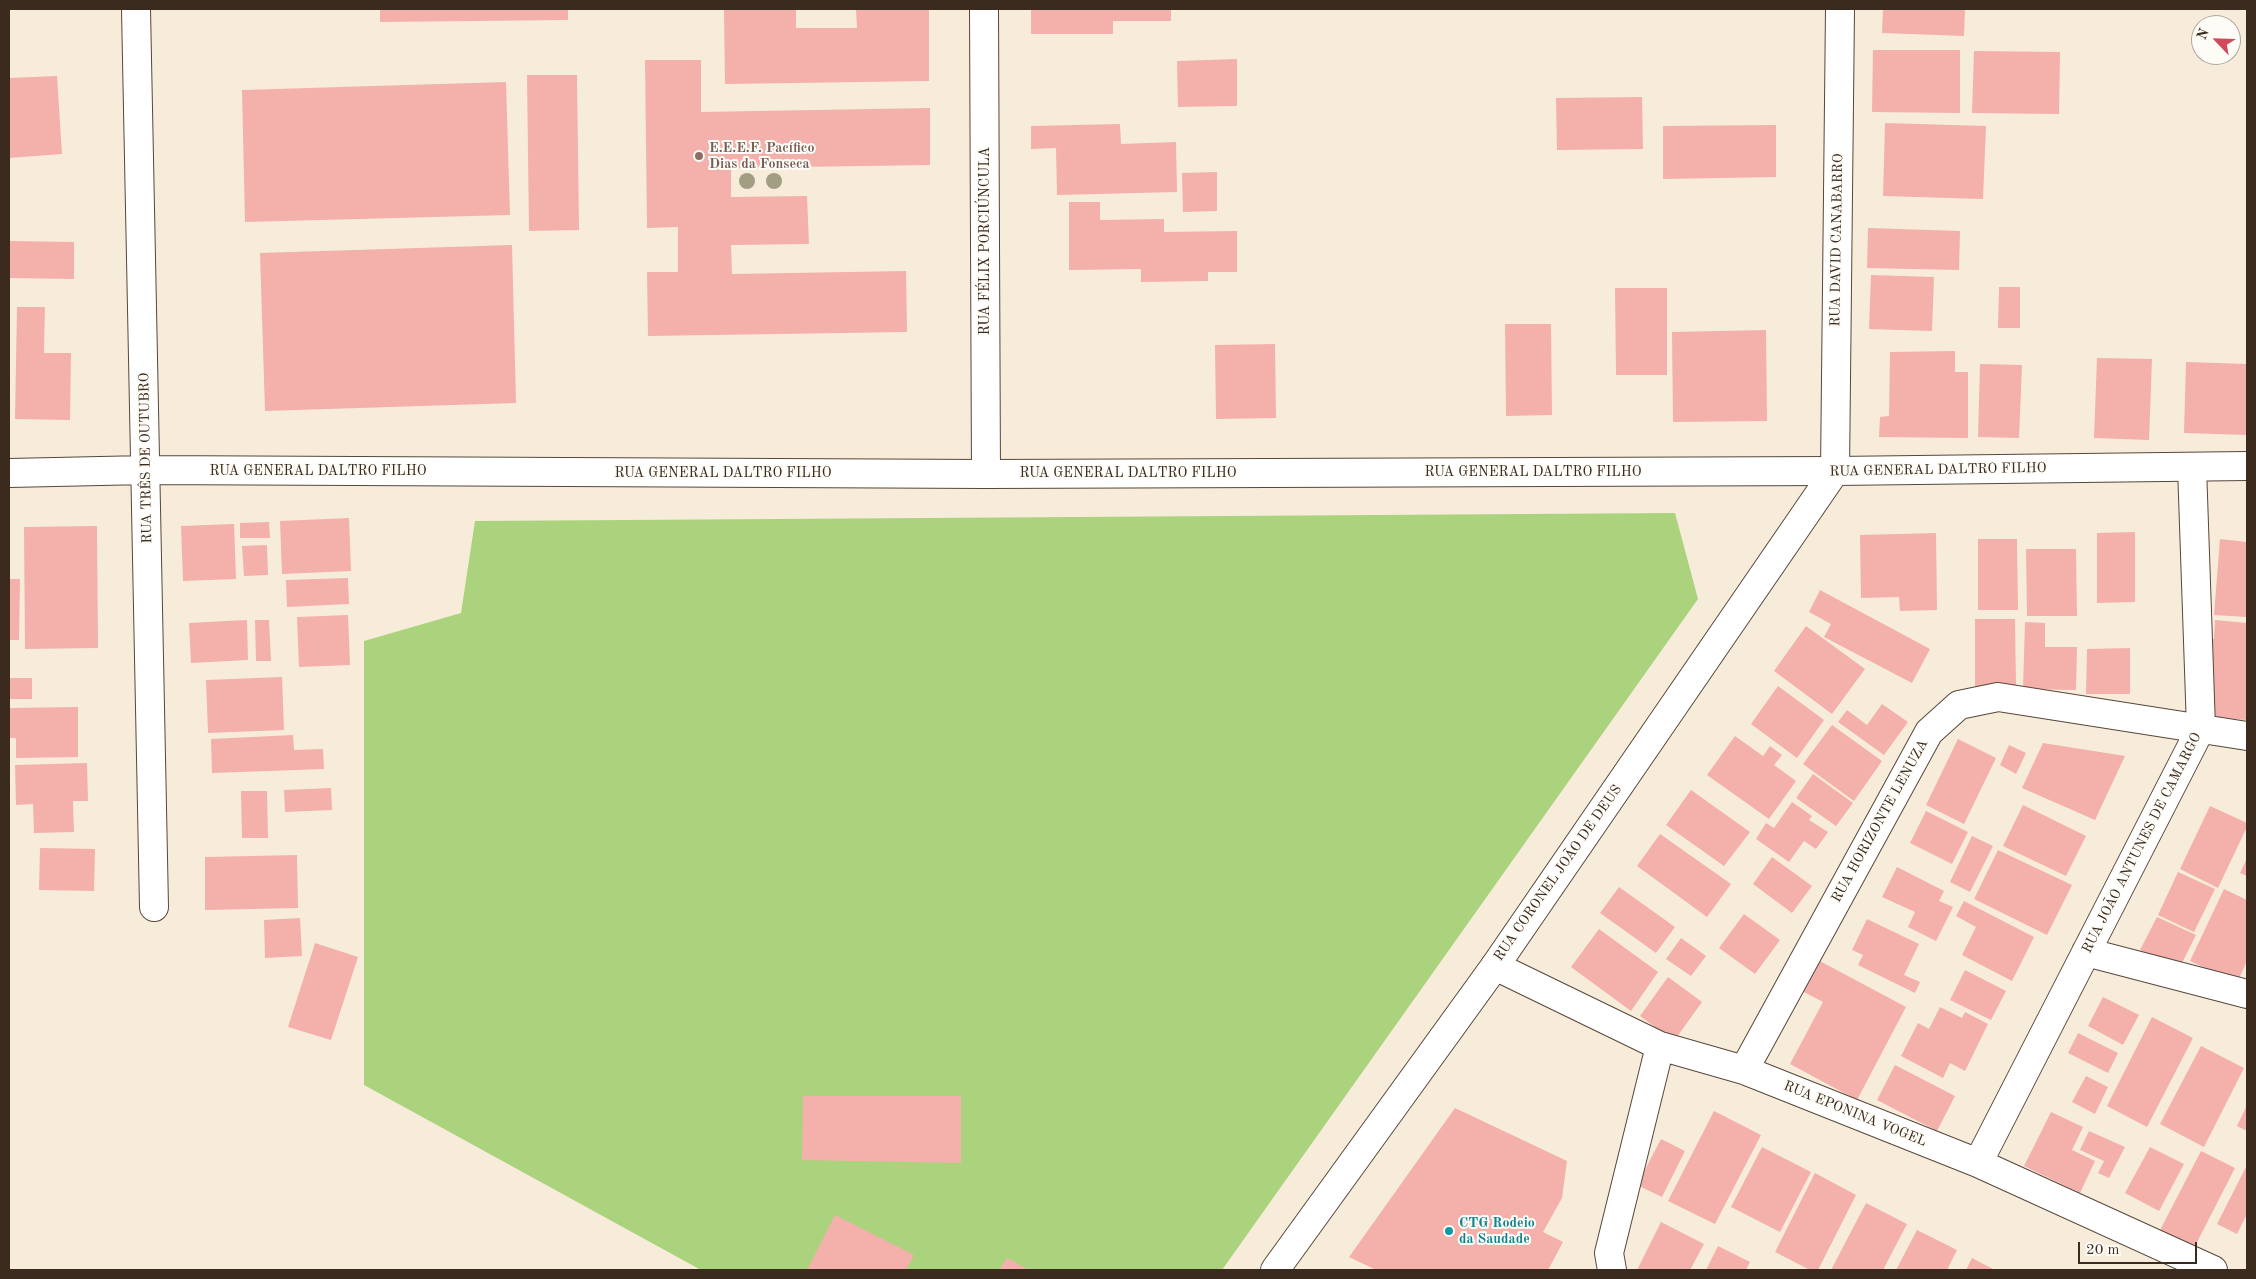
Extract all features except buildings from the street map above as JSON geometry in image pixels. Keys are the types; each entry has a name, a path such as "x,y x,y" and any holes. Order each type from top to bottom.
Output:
{"street":[{"name":"RUA TRÊS DE OUTUBRO","path":"136,9 154,907"},
{"name":"RUA FÉLIX PORCIÚNCULA","path":"984,9 986,474"},
{"name":"RUA DAVID CANABARRO","path":"1835,471 1840,9"},
{"name":"RUA GENERAL DALTRO FILHO","path":"9,473 146,470 986,474 1835,471 2247,466"},
{"name":"RUA JOÃO ANTUNES DE CAMARGO","path":"1978,1163 2201,728 2192,467"},
{"name":"RUA CORONEL JOÃO DE DEUS","path":"1276,1270 1495,966 1835,471"},
{"name":"RUA HORIZONTE LENUZA","path":"1744,1070 1929,732 1959,705 1998,697 2247,736"},
{"path":"2086,952 2247,994"},
{"name":"RUA EPONINA VOGEL","path":"1495,966 1660,1046 1744,1070 1978,1163 2213,1270"},
{"path":"1612,1270 1608,1253 1660,1046"}],"green space":[{"path":"1675,513 1698,599 1222,1270 701,1270 364,1085 364,641 461,613 475,521"}],"place":[{"name":"E.E.E.F. Pacífico Dias da Fonseca","path":"699,156"},
{"name":"CTG Rodeio da Saudade","path":"1449,1231"}]}
